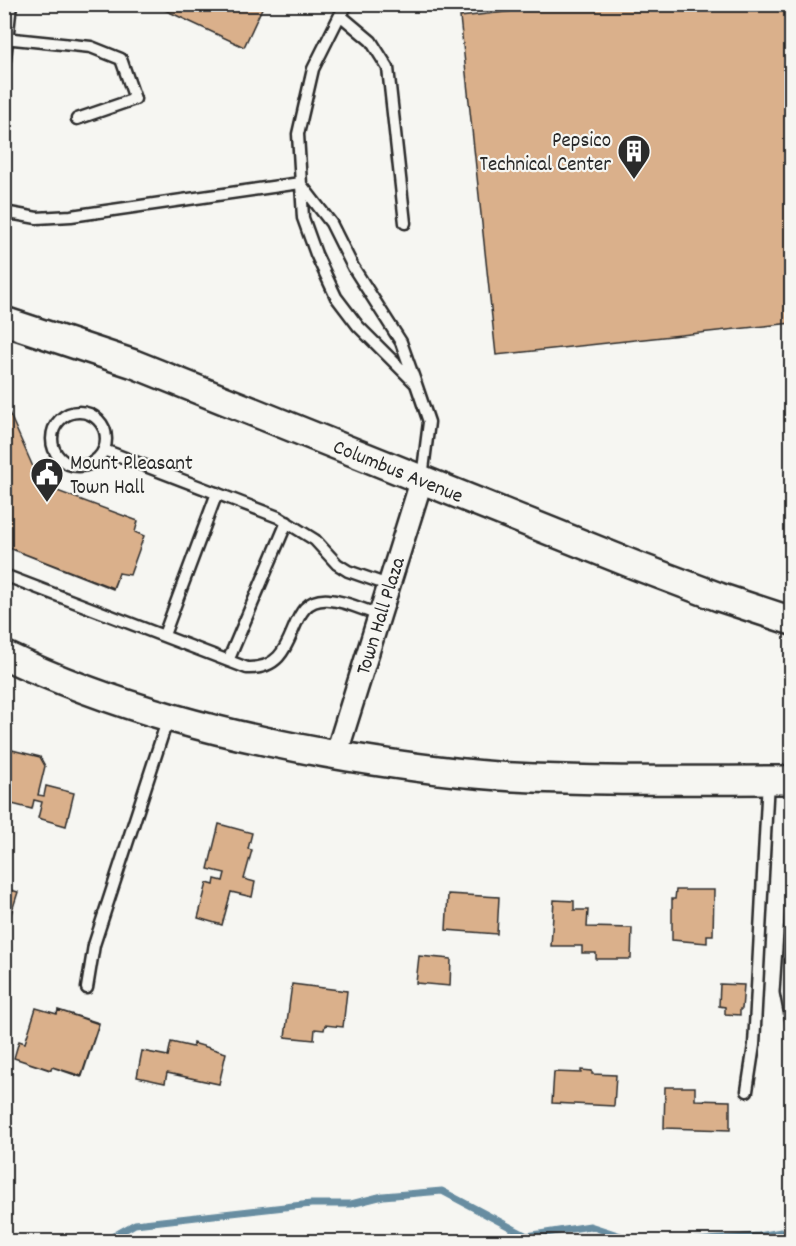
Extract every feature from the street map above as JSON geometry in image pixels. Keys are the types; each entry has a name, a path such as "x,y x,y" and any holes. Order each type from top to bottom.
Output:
{"street":[{"name":"Columbus Avenue","path":"4,321 134,364 678,582 792,621"},
{"name":"Town Hall Plaza","path":"336,755 422,479"},
{"path":"4,655 82,689 168,717 336,755 431,770 513,777 780,780"}],"lane":[{"path":"4,68 11,4"},
{"path":"348,4 340,15 313,69 298,134 303,218 316,254 336,297 358,326 416,384"},
{"path":"340,15 371,41 388,68 405,223"},
{"path":"6,38 91,47 121,59 135,99 77,119"},
{"path":"4,212 37,218 71,216 300,183"},
{"path":"300,183 331,223 359,276 400,342 429,422 422,479"},
{"path":"71,412 88,413 102,424 106,441 104,450 92,463 74,466 58,457 51,440 52,431 56,423 71,412"},
{"path":"104,450 287,522 315,540 337,564 348,571 388,585"},
{"path":"164,635 217,493"},
{"path":"228,661 287,522"},
{"path":"4,575 228,661 256,669 278,659 286,647 300,614 307,605 329,600 379,615"},
{"path":"87,988 94,945 168,717"},
{"path":"747,1091 754,1045 780,780"},
{"path":"792,902 786,992 792,1023"}],"building":[{"path":"152,4 264,4 244,47"},
{"name":"Pepsico Technical Center","path":"577,4 788,4 792,37 792,323 496,355 460,17"},
{"name":"Mount Pleasant Town Hall","path":"7,408 41,485 138,521 135,532 144,536 130,575 119,573 113,588 4,546 4,409"},
{"name":"Mount Pleasant Town Hall","path":"7,408 41,485 138,521 135,532 144,536 130,575 119,573 113,589 4,546 4,409"},
{"path":"4,748 40,757 45,766 38,795 44,796 46,786 74,793 66,826 38,818 42,802 34,800 32,809 4,802"},
{"path":"219,824 252,833 248,849 252,850 244,879 255,882 252,897 231,892 222,925 198,918 207,883 214,885 215,879 223,881 225,873 208,869"},
{"path":"4,888 18,892 10,917 4,915"},
{"path":"676,890 714,890 713,935 707,935 707,943 672,940 672,899 675,899"},
{"path":"448,894 499,897 497,934 446,930"},
{"path":"554,900 574,901 574,910 588,910 587,927 632,928 631,959 596,959 596,953 582,953 582,946 551,946"},
{"path":"419,956 451,959 450,986 416,983"},
{"path":"292,984 347,991 343,1027 325,1025 324,1030 315,1029 314,1040 285,1037"},
{"path":"720,984 744,985 740,1015 725,1014 725,1007 719,1006"},
{"path":"36,1008 57,1014 58,1010 99,1023 81,1077 14,1058 19,1041 25,1043"},
{"path":"36,1008 57,1014 58,1010 99,1024 82,1076 52,1067 51,1070 14,1058 19,1041 25,1043"},
{"path":"171,1042 193,1047 193,1043 226,1053 219,1084 167,1073 165,1083 137,1077 142,1051 168,1056"},
{"path":"581,1070 592,1071 592,1074 616,1075 614,1106 552,1103 554,1072 581,1073"},
{"path":"665,1087 695,1087 695,1100 730,1101 730,1130 664,1128"}],"waterway":[{"path":"103,1242 135,1224 311,1204 351,1204 383,1196 442,1191 527,1236 590,1226 624,1237 659,1242"},
{"path":"683,1242 759,1236 792,1230"}],"place":[{"name":"Pepsico Technical Center","path":"634,180"},
{"name":"Mount Pleasant Town Hall","path":"47,503"}]}
